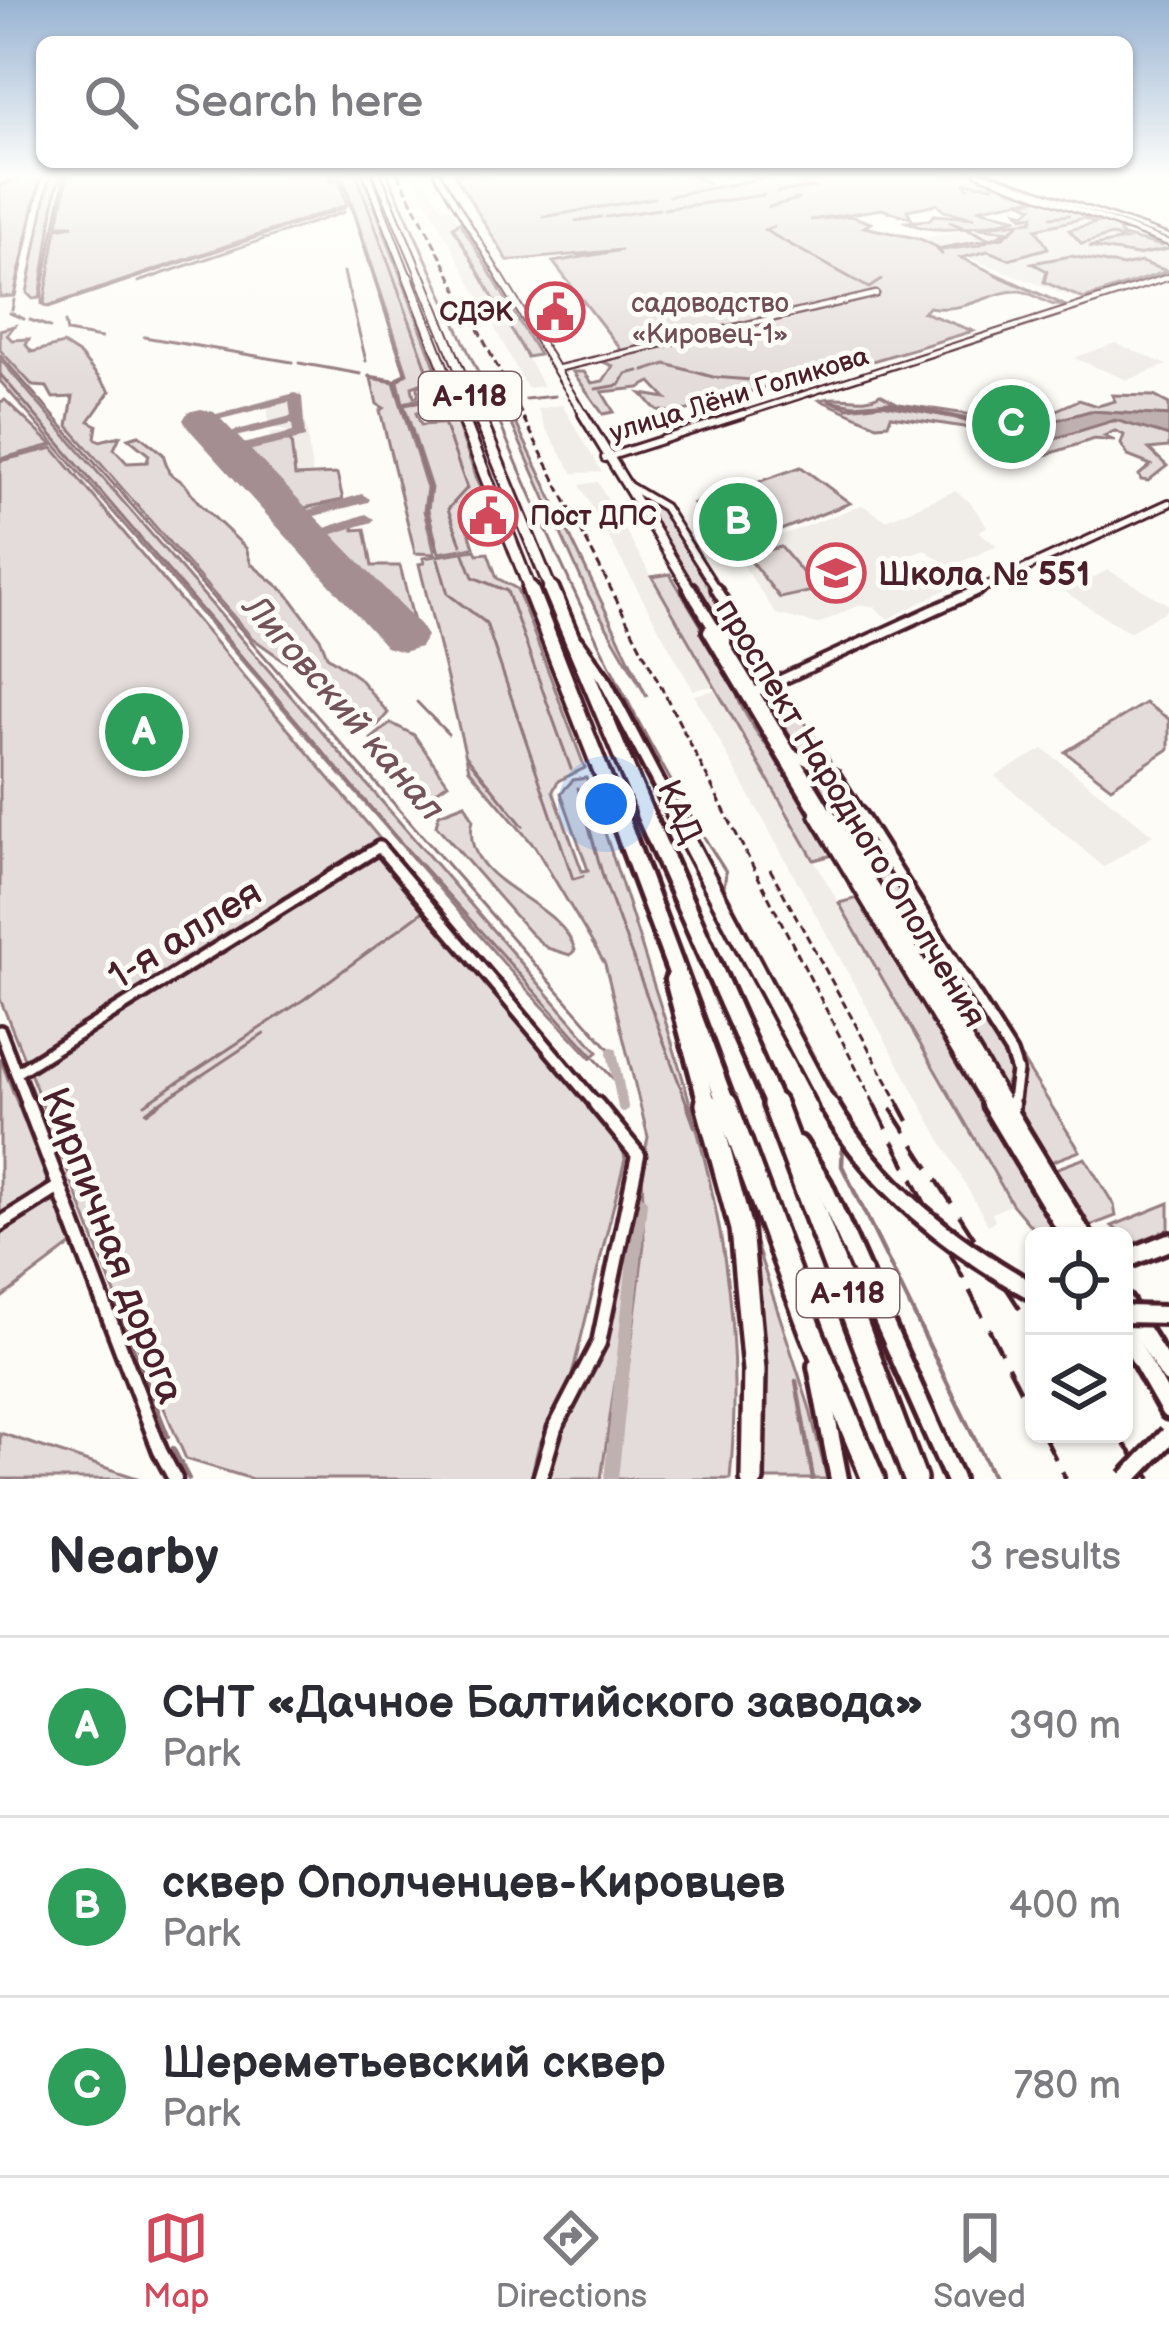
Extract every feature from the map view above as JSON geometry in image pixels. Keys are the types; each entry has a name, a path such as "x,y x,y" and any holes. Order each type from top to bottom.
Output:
{"highway":[{"name":"КАД","path":"395,242 664,934 812,1334 872,1479"},
{"name":"КАД","path":"406,242 776,1108 915,1479"},
{"path":"664,934 741,1228 754,1370 752,1479"}],"main road":[{"name":"проспект Народного Ополчения","path":"477,242 1078,1227"},
{"name":"проспект Народного Ополчения","path":"479,242 752,694 1065,1227"},
{"path":"569,630 602,677 832,1112 867,1166 943,1240 1025,1287"},
{"path":"776,1108 823,1185 954,1479"},
{"path":"1133,1256 1169,1242"},
{"path":"1133,1314 1169,1315"},
{"path":"1133,1317 1169,1375"},
{"path":"812,1334 838,1479"},
{"path":"1126,1335 1169,1410"},
{"path":"1127,1479 1169,1435"}],"street":[{"name":"улица Лёни Голикова","path":"609,457 1169,278"},
{"path":"556,369 876,294"},
{"path":"627,484 664,507 729,610 726,644"},
{"path":"752,694 1169,502"},
{"path":"793,754 836,775 1011,1053 1017,1071 1010,1116"},
{"name":"1-я аллея","path":"16,1073 379,847 383,850 638,1155 599,1343 555,1428 540,1479"},
{"name":"Кирпичная дорога","path":"0,1031 175,1479"},
{"path":"0,1225 59,1187"}],"shaded area":[{"path":"449,242 462,242 543,386 527,388"},
{"path":"928,242 1145,242 1169,251 1169,270 1079,300"},
{"path":"1115,343 1167,365 1127,380 1074,358"},
{"path":"301,392 313,478 295,476 269,434 288,432 269,426 267,399"},
{"path":"828,400 854,405 888,402 1019,430 1090,411 1169,416 1169,436 1115,420 1050,440 1027,441 956,418 882,404 848,408"},
{"path":"562,405 602,472 573,473 545,427 538,409"},
{"path":"598,482 714,686 693,690 580,485"},
{"name":"Школа № 551","path":"955,491 987,526 979,532 997,546 950,567 924,549 903,557 947,589 888,619 873,606 859,605 818,624 776,614 735,553 862,505 886,520"},
{"path":"1108,570 1169,609 1129,632 1065,592"},
{"path":"716,690 1012,1204 992,1213 995,1220 988,1225 694,695"},
{"path":"1043,749 1153,835 1104,867 995,776"}],"green space":[{"path":"0,242 26,242 14,296 0,297"},
{"path":"37,242 48,242 40,298 27,293"},
{"path":"55,242 237,242 48,306 44,304"},
{"path":"364,242 388,242 439,377 412,387 414,397 418,386 425,384 425,394 434,393 428,383 441,382 454,418 437,419 442,416 440,409 433,409 437,400 433,396 403,403 398,381 407,373"},
{"path":"462,242 472,242 539,355 527,357"},
{"name":"садоводство «Кировец-1»","path":"496,242 926,242 943,250 985,242 1044,242 1048,248 1009,259 988,251 961,258 1064,305 1019,291 967,305 929,307 923,312 973,331 792,385 759,389 682,411 666,412 653,406 642,394 666,398 651,382 602,392 614,412 603,414 573,372 584,372 592,383 603,381 613,366 601,361 626,356 553,262 622,250 508,261"},
{"name":"садоводство «Кировец-1»","path":"1114,242 1163,246 1154,242 1161,242 1169,249 1137,255 1089,247"},
{"path":"1071,256 1123,266 1141,262 1168,271 1084,299 1044,282 1047,271 1032,263"},
{"path":"14,326 7,335 12,340 29,339 26,345 32,352 63,344 80,355 110,391 89,421 97,425 95,438 120,436 114,449 127,463 147,462 149,455 128,438 139,435 163,454 169,473 246,548 251,564 287,593 320,638 327,656 358,677 388,713 378,725 355,733 301,673 252,638 68,426 73,397 53,398 47,387 33,386 0,350 0,330"},
{"path":"0,359 598,1052 591,1058 0,381"},
{"path":"371,378 394,382 427,488 424,511 435,554 415,553 380,410 384,408 377,404"},
{"path":"880,394 899,404 1027,423 1079,400 1098,406 1115,401 1112,395 1154,396 1169,404 1169,416 1090,411 1028,430 984,427 1018,441 1034,441 1096,424 1127,422 1169,436 1169,447 1149,449 1167,466 1148,481 1141,480 1139,475 1151,465 1128,456 1121,444 1124,435 1115,431 1104,436 1115,441 1094,439 1046,455 1023,452 964,427 891,416 888,424 877,425 820,400"},
{"path":"5,400 52,445 0,459 0,402"},
{"path":"434,400 431,418 439,423 426,422 422,412 416,413 421,425 457,423 480,488 470,502 475,517 465,519 474,547 439,553 428,510 431,488 404,405"},
{"path":"509,418 514,419 647,697 589,596"},
{"path":"270,441 291,441 295,476 337,474 343,500 299,509 244,451"},
{"path":"53,448 380,839 26,1063 0,999 0,461"},
{"path":"801,467 850,503 781,530 768,518 778,531 725,550 694,504"},
{"path":"644,497 660,507 725,610 723,631 641,501"},
{"path":"352,523 354,530 365,529 372,566 400,566 416,630 324,536"},
{"path":"781,547 817,590 780,598 746,555"},
{"path":"475,550 488,553 497,578 517,589 585,768 558,781 553,791 582,871 588,870 561,793 573,780 586,778 694,1116 729,1291 734,1414 730,1479 614,1479 644,1244 642,1167 648,1137 605,964 535,847 469,769 419,564 424,563 423,558"},
{"path":"670,574 736,684 753,727 786,766 837,854 814,860 652,577"},
{"path":"782,688 830,762 799,751 769,704 771,694"},
{"path":"1145,703 1169,719 1169,749 1111,787 1065,752"},
{"path":"391,723 414,735 448,783 422,795 389,774 371,739"},
{"path":"803,763 831,776 1007,1054 1010,1071 1005,1089"},
{"path":"465,804 473,819 472,841 480,860 550,916 575,950 570,955 547,948 530,933 436,825 439,814"},
{"path":"379,850 622,1145 625,1159 570,1383 538,1448 531,1479 252,1479 186,1459 113,1289 29,1070"},
{"path":"862,897 1054,1227 1031,1227 1012,1204 839,903"},
{"path":"0,1058 72,1245 0,1299"},
{"path":"1023,1061 1080,1151 1051,1162 1019,1108"},
{"path":"1085,1158 1116,1216 1090,1226 1055,1169"},
{"path":"1169,1203 1169,1229 1133,1244 1133,1227 1112,1226"},
{"path":"631,1207 630,1280 601,1479 544,1479 559,1426 594,1370"},
{"path":"752,1232 809,1406 827,1479 764,1479 765,1371"},
{"path":"0,1433 140,1479 0,1479"}],"waterway":[{"path":"15,296 27,242"},
{"path":"51,242 42,293 42,304 48,307 242,242"},
{"path":"138,282 256,242"},
{"path":"363,242 405,373 395,381 429,488 426,511 437,550"},
{"path":"381,242 430,377"},
{"path":"418,242 480,377 490,381"},
{"path":"786,242 869,288 881,280"},
{"path":"942,248 975,242"},
{"path":"937,249 942,254"},
{"path":"344,272 348,290"},
{"path":"996,275 1060,303"},
{"path":"349,292 366,361"},
{"path":"12,310 14,300"},
{"path":"10,313 24,319"},
{"path":"30,320 50,327"},
{"path":"65,322 67,332 101,338"},
{"path":"144,337 292,362"},
{"name":"Лиговский канал","path":"0,355 612,1052"},
{"path":"299,363 361,374"},
{"path":"644,371 666,364 713,377 804,384"},
{"path":"596,389 620,385 626,374 639,371"},
{"path":"0,374 395,836 618,1084"},
{"path":"369,376 394,380"},
{"path":"489,387 488,396 511,401"},
{"path":"526,399 555,396"},
{"path":"405,404 439,400"},
{"path":"500,412 497,417 602,649 660,762 726,872 724,888 841,1107"},
{"path":"445,426 467,488 448,509 461,544"},
{"path":"464,554 473,577 507,591 571,769"},
{"path":"438,559 448,594 486,623 573,879 583,876"},
{"path":"417,702 448,734"},
{"path":"467,757 523,826"},
{"path":"578,788 604,880 688,1107"},
{"path":"145,1104 303,1000 425,910"},
{"path":"154,1107 264,1034"},
{"name":"Лиговский канал","path":"612,1052 623,1107"},
{"path":"25,1073 38,1107"},
{"path":"37,1104 59,1160"},
{"path":"147,1112 158,1104"},
{"path":"687,1104 695,1126"},
{"path":"840,1104 845,1114"},
{"path":"843,1142 842,1166 994,1479"},
{"name":"Лиговский канал","path":"611,1479 640,1203"},
{"path":"114,1299 168,1436"},
{"path":"796,1381 813,1479"},
{"path":"173,1448 189,1479"}],"taxiway":[{"path":"201,420 295,397 298,418"},
{"path":"217,437 298,418"},
{"path":"230,451 300,435 298,418"},
{"path":"292,517 362,499"},
{"path":"310,536 366,519"}],"runway":[{"path":"201,420 403,636"}],"railway":[{"path":"433,242 876,1107"},
{"path":"770,869 901,1107"},
{"path":"874,1104 1025,1399"},
{"path":"899,1104 908,1121"},
{"path":"891,1109 1025,1317"},
{"path":"1048,1443 1066,1479"},
{"path":"1124,1443 1151,1479"}],"place":[{"name":"СДЭК","path":"555,312"},
{"name":"Шереметьевский сквер","path":"1011,424"},
{"name":"Пост ДПС","path":"488,516"},
{"name":"сквер Ополченцев-Кировцев","path":"738,522"},
{"name":"Школа № 551","path":"836,573"},
{"name":"СНТ «Дачное Балтийского завода»","path":"144,732"}]}
